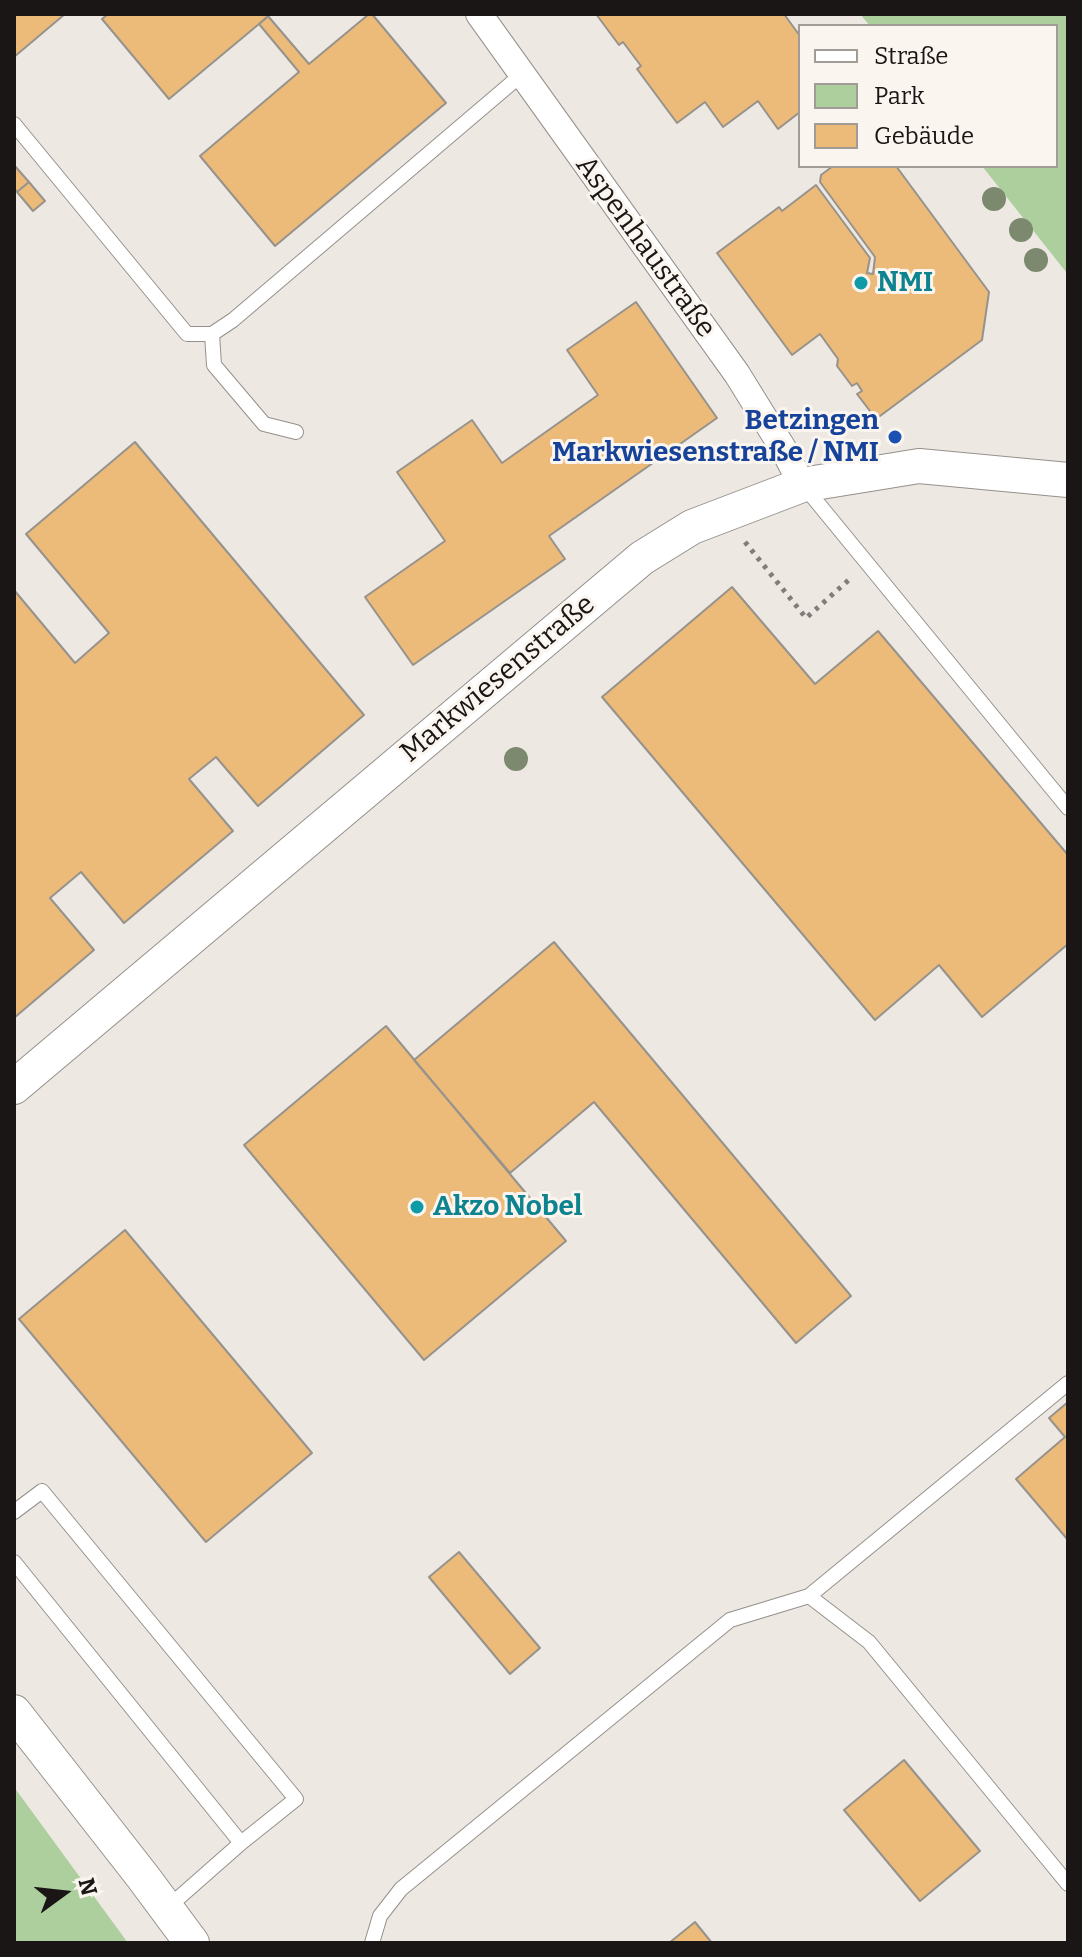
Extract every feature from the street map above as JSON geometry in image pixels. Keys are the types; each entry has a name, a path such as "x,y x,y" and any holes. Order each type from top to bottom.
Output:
{"street":[{"name":"Aspenhaustraße","path":"479,14 737,374 802,485"},
{"name":"Markwiesenstraße","path":"14,1087 642,558 692,527 802,485 919,466 1068,480"},
{"path":"14,1712 192,1943"}],"lane":[{"path":"14,124 187,334 212,334 233,320 521,75"},
{"path":"212,334 214,365 264,424 296,432"},
{"path":"802,485 1068,808"},
{"path":"372,1943 380,1916 401,1889 730,1620 809,1596 1068,1383"},
{"path":"14,1512 42,1491 296,1799 166,1909"},
{"path":"14,1562 241,1843"},
{"path":"809,1596 869,1642 1068,1884"}],"path":[{"path":"724,515 806,618 867,564"}],"green space":[{"path":"860,14 1068,14 1068,272 984,168 1058,168 1058,24 868,24"},
{"path":"14,1787 128,1943 14,1943"}],"building":[{"path":"14,14 65,14 14,57"},
{"path":"108,14 271,14 169,99 102,19"},
{"path":"369,14 446,103 275,246 200,156 299,72 259,24 268,16 309,64"},
{"path":"596,14 784,14 798,33 798,114 778,129 758,101 723,127 705,102 677,123 637,69 641,66 623,42 619,45"},
{"path":"14,165 29,182 17,192 14,188"},
{"name":"NMI","path":"830,168 897,168 989,292 982,340 880,416 873,415 857,394 862,391 857,383 852,386 837,366 838,359 820,334 792,355 717,253 779,207 782,211 816,185 870,258 867,273 873,274 875,257 820,182 821,175"},
{"path":"29,182 45,201 33,211 17,192"},
{"path":"636,302 717,418 549,536 565,559 413,665 365,597 445,541 397,472 472,420 502,463 598,395 567,350"},
{"path":"135,442 364,715 258,806 216,757 189,779 233,831 124,923 81,872 50,898 94,950 14,1018 14,590 75,663 109,633 26,534"},
{"path":"732,587 815,684 878,631 1068,855 1068,944 982,1017 939,965 875,1020 602,697"},
{"path":"554,942 851,1296 796,1343 594,1102 510,1173 414,1060"},
{"name":"Akzo Nobel","path":"386,1026 566,1241 424,1360 244,1145"},
{"path":"125,1230 312,1453 206,1542 19,1319"},
{"path":"1068,1402 1068,1540 1016,1479 1065,1437 1049,1418"},
{"path":"459,1552 540,1648 510,1674 429,1577"},
{"path":"904,1760 980,1851 920,1901 844,1810"},
{"path":"695,1922 712,1943 669,1943"}],"place":[{"name":"NMI","path":"861,283"},
{"name":"Betzingen Markwiesenstraße / NMI","path":"895,437"},
{"name":"Akzo Nobel","path":"417,1207"}]}
